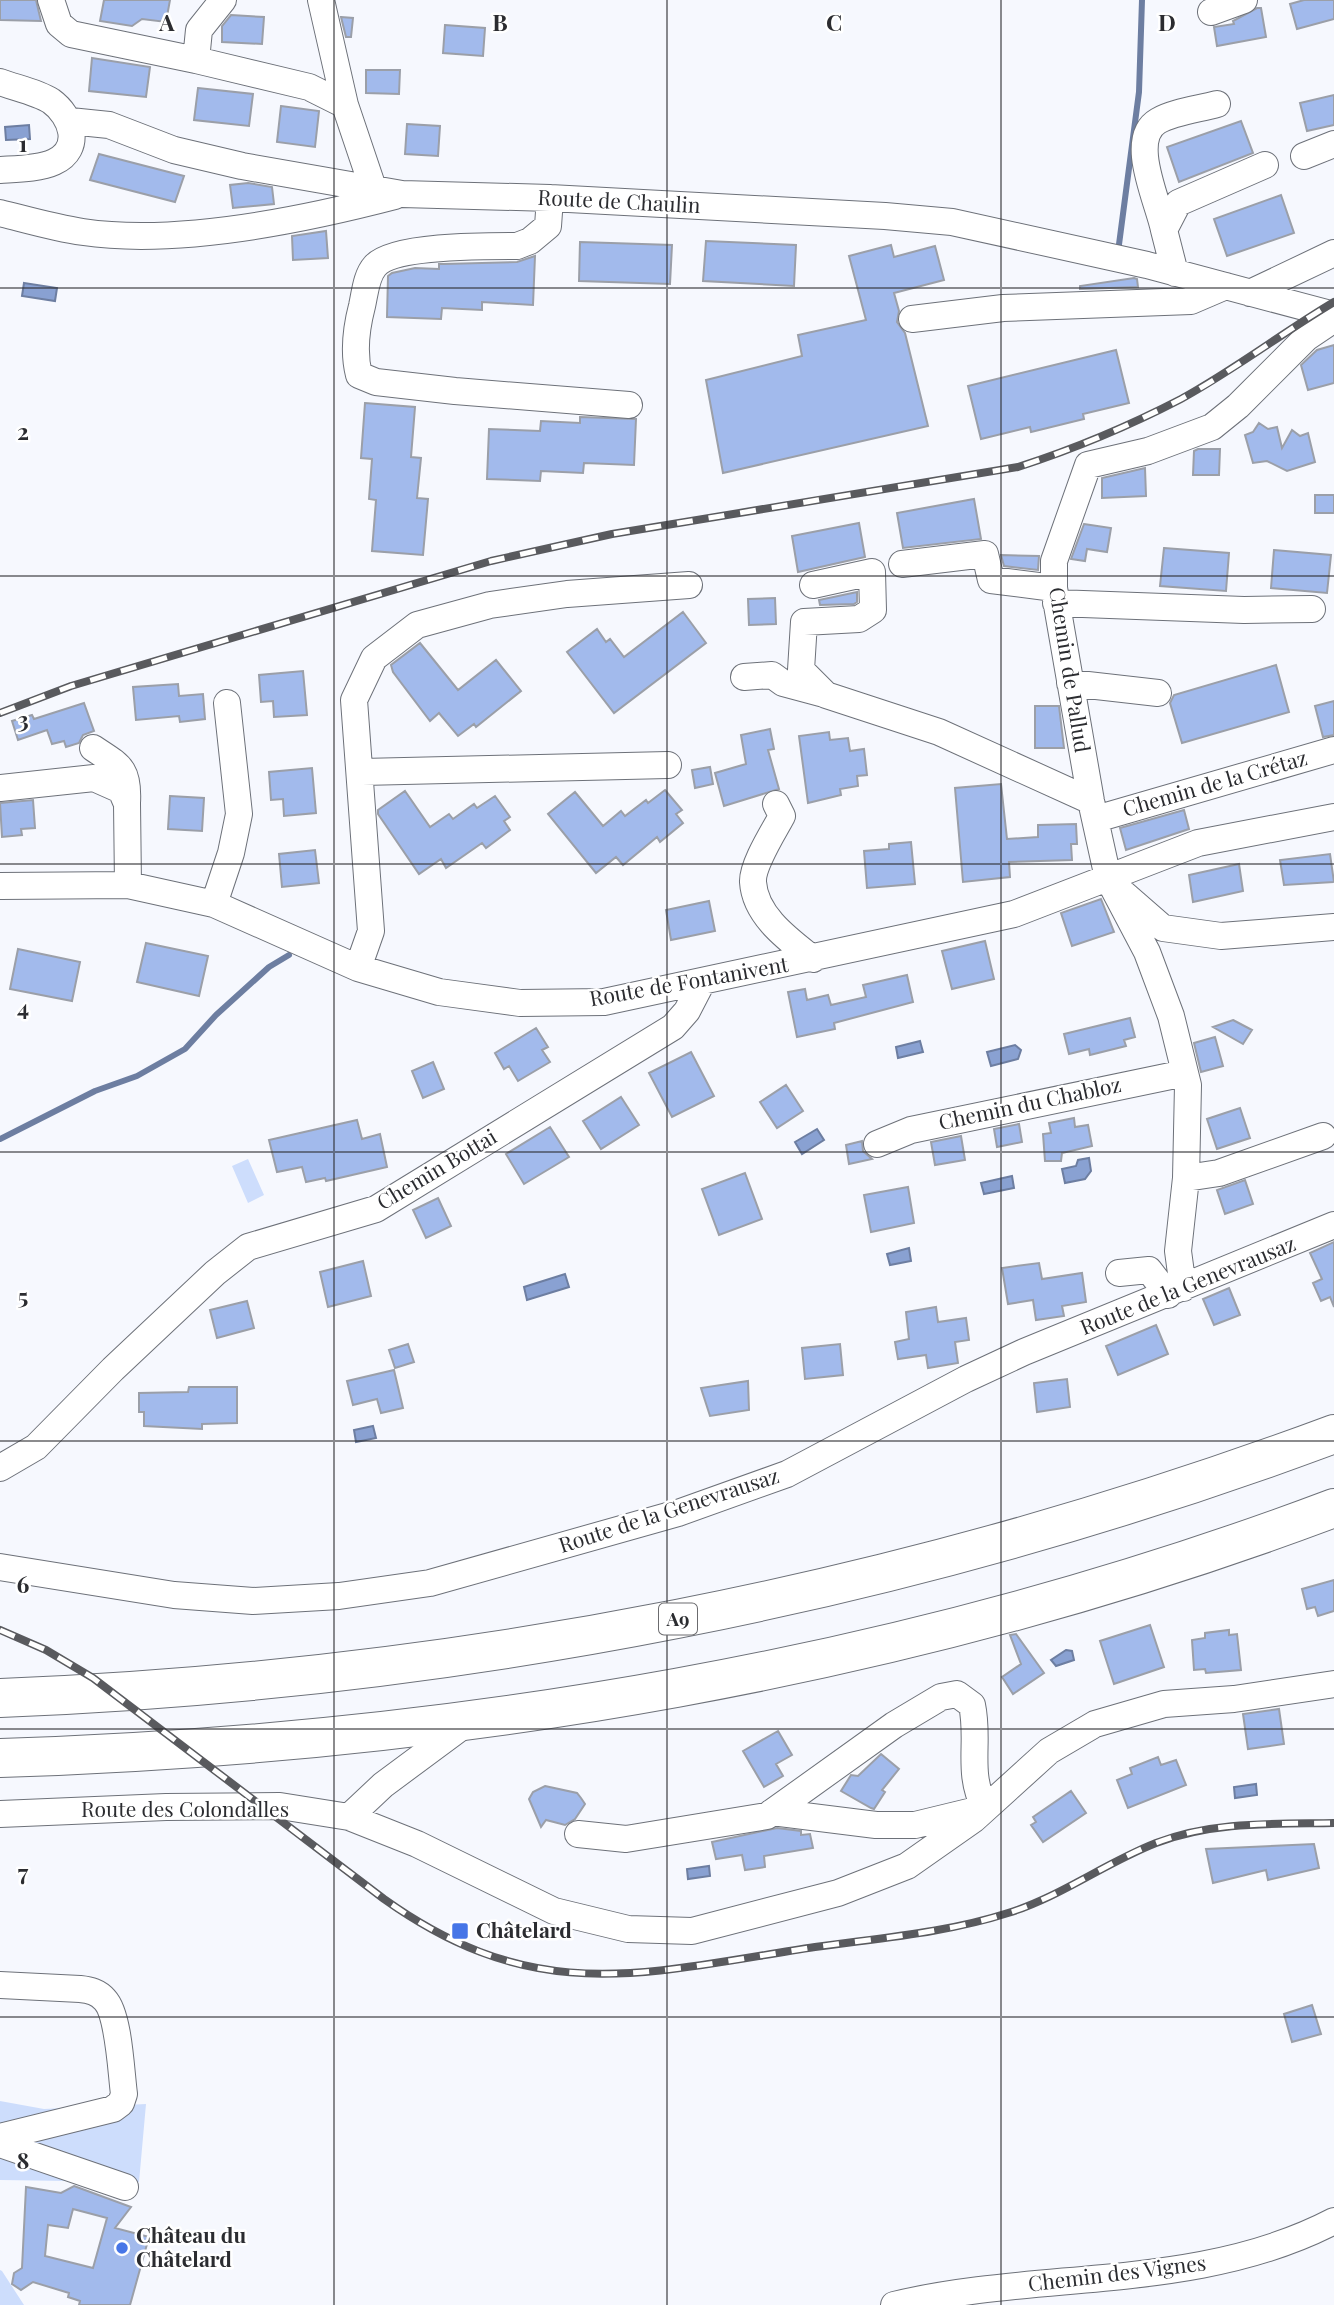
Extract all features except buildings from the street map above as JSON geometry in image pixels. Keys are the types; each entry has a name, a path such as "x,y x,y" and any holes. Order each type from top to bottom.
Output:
{"highway":[{"name":"A9","path":"0,1698 274,1679 394,1666 519,1648 716,1611 832,1586 1016,1537 1208,1478 1334,1434"},
{"path":"0,1758 193,1749 471,1720 720,1679 920,1634 1132,1576 1334,1508"}],"street":[{"path":"51,0 59,24 71,34 309,88 345,105"},
{"path":"195,60 199,30 223,0"},
{"path":"321,0 345,105 373,188"},
{"path":"1211,12 1244,0"},
{"path":"0,82 44,97 70,121 70,146 60,159 46,165 0,170"},
{"path":"1175,273 1142,153 1147,134 1157,121 1217,104"},
{"name":"Route de Chaulin","path":"70,121 109,125 174,150 242,166 402,194 550,198 952,222 1016,234 1175,273 1334,317"},
{"path":"1304,156 1334,144"},
{"path":"1164,230 1178,203 1265,165"},
{"path":"0,214 83,232 186,233 291,220 402,194"},
{"path":"550,198 548,226 530,242 517,246 420,251 387,258 376,264 369,276 360,310 354,356 359,375 376,382 455,391 629,405"},
{"path":"912,319 1003,308 1191,301 1238,290 1334,253"},
{"name":"Chemin de Pallud","path":"1108,878 1055,595 1054,561 1088,465 1148,451 1212,427 1243,401 1306,338 1334,317"},
{"path":"902,564 985,554 991,580 1055,595 1244,610 1312,609"},
{"path":"813,585 872,572 873,610 859,619 804,622 801,670 826,695"},
{"path":"358,968 370,931 362,772 354,700 374,658 416,625 490,605 567,594 689,585"},
{"path":"744,677 772,675 783,682 939,732 1094,810"},
{"path":"1070,683 1158,693"},
{"path":"214,904 231,853 239,814 227,703"},
{"path":"93,748 121,767 128,779 128,885"},
{"name":"Chemin de la Crétaz","path":"1094,810 1334,750"},
{"path":"362,772 668,765"},
{"path":"0,788 94,778 121,790 127,804"},
{"path":"776,804 782,816 766,844 753,881 762,908 774,924 813,959"},
{"name":"Route de Fontanivent","path":"0,886 128,885 214,904 358,968 439,992 520,1003 604,1002 701,984 1014,914 1198,843 1334,817"},
{"path":"1108,878 1135,906 1163,928 1221,936 1334,927"},
{"path":"1108,878 1147,952 1171,1016 1188,1085 1186,1178 1175,1291"},
{"name":"Chemin Bottai","path":"0,1468 36,1447 113,1369 215,1273 248,1247 376,1209 673,1027 687,1011 701,984"},
{"name":"Chemin du Chabloz","path":"877,1144 911,1129 1185,1073"},
{"path":"1186,1178 1219,1173 1323,1136"},
{"name":"Route de la Genevrausaz","path":"0,1567 174,1595 253,1601 339,1596 430,1583 678,1513 786,1474 978,1373 1334,1225"},
{"path":"1119,1273 1149,1270 1175,1291"},
{"name":"Route des Colondalles","path":"0,1814 166,1807 280,1806 349,1817 417,1844 554,1911 628,1930 692,1931 838,1893 907,1866 974,1819 1049,1751 1095,1724 1164,1704 1234,1699 1334,1684"},
{"path":"578,1834 626,1839 767,1816 772,1812 894,1725 941,1696 957,1694 972,1705 976,1721 973,1758 975,1790 985,1808 915,1825 876,1825 772,1812"},
{"path":"349,1817 383,1785 471,1720"},
{"path":"0,1985 90,1990 104,1999 112,2014 124,2094 121,2103 113,2109 0,2137"},
{"path":"0,2144 125,2187"},
{"name":"Chemin des Vignes","path":"894,2305 1014,2286 1201,2266 1265,2249 1334,2221"}],"shaded area":[{"path":"29,125 30,139 6,140 5,127"},
{"path":"24,283 57,288 55,301 22,296"},
{"path":"920,1041 923,1052 898,1058 896,1047"},
{"path":"1015,1045 1021,1050 1018,1059 991,1066 987,1052"},
{"path":"817,1129 824,1140 802,1154 795,1142"},
{"path":"1089,1158 1091,1171 1085,1179 1065,1183 1062,1169 1076,1166 1078,1160"},
{"path":"248,1159 264,1195 248,1203 232,1166"},
{"path":"1012,1176 1014,1188 984,1194 981,1183"},
{"path":"909,1248 911,1261 890,1265 887,1254"},
{"path":"565,1274 569,1287 527,1300 524,1287"},
{"path":"373,1426 376,1438 356,1442 354,1430"},
{"path":"1066,1650 1072,1651 1074,1660 1056,1666 1051,1660"},
{"path":"1256,1784 1257,1795 1235,1798 1234,1787"},
{"path":"709,1866 710,1876 688,1879 687,1869"},
{"path":"0,2101 44,2109 146,2104 139,2182 0,2180"},
{"path":"0,2270 2,2271 24,2305 0,2305"}],"waterway":[{"path":"1118,252 1139,92 1142,0"},
{"path":"0,1139 95,1091 137,1076 185,1049 216,1015 269,967 289,955"}],"railway":[{"path":"0,713 71,686 491,561 612,534 1018,467 1101,436 1181,399 1334,302"},
{"path":"0,1630 46,1650 93,1678 384,1899 439,1933 492,1956 543,1969 593,1974 644,1972 937,1930 985,1920 1027,1906 1137,1851 1177,1836 1244,1825 1334,1823"}],"place":[{"name":"Châtelard","path":"460,1931"},
{"name":"Château du Châtelard","path":"122,2248"}]}
